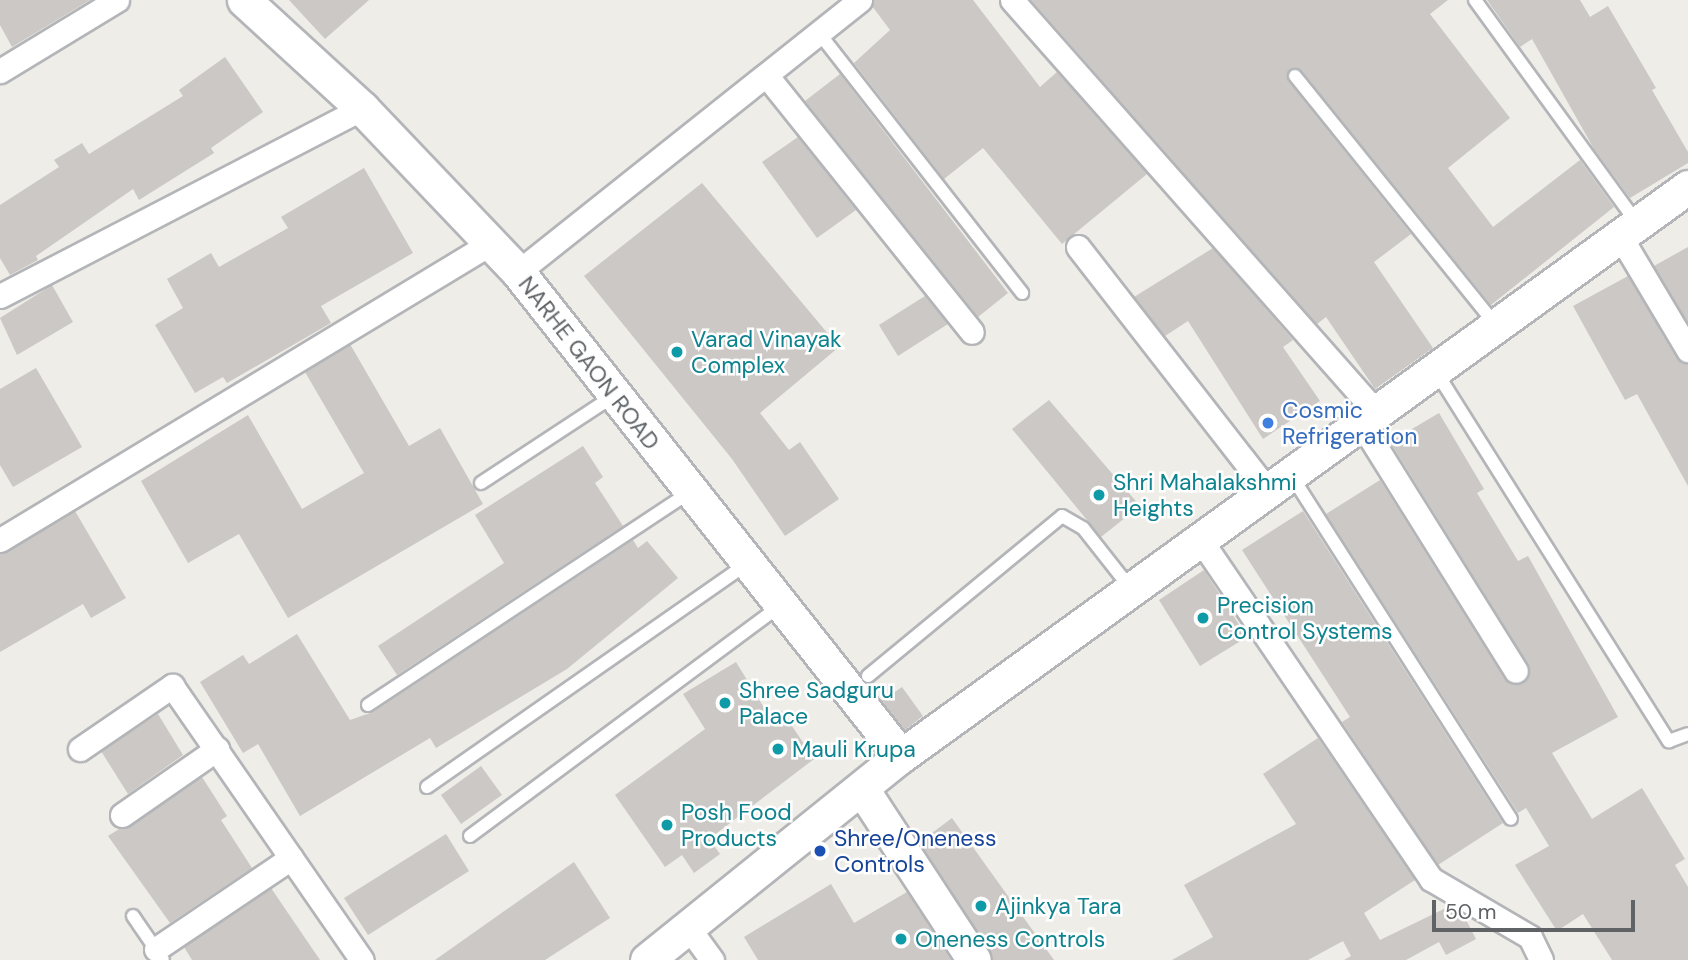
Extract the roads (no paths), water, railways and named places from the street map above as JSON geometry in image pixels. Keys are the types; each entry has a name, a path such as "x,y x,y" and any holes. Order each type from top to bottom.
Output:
{"street":[{"path":"0,71 117,0"},
{"name":"NARHE GAON ROAD","path":"244,0 362,108 518,272 901,756"},
{"path":"518,272 860,0"},
{"path":"1012,0 1369,418 1516,671"},
{"path":"765,75 972,332"},
{"path":"0,296 362,108"},
{"path":"647,960 901,756 1688,187"},
{"path":"1628,230 1688,350"},
{"path":"0,540 491,243"},
{"path":"1078,247 1279,483"},
{"path":"1200,539 1431,879 1530,937 1541,960"},
{"path":"80,750 172,686 291,858 352,956"},
{"path":"122,815 217,749"},
{"path":"862,789 974,960"},
{"path":"159,955 291,858"},
{"path":"688,927 712,960"}],"lane":[{"path":"1475,0 1628,230"},
{"path":"819,33 1022,293"},
{"path":"1295,76 1496,325"},
{"path":"1435,369 1669,741 1688,734"},
{"path":"481,483 615,395"},
{"path":"1279,483 1511,819"},
{"path":"368,705 691,491"},
{"path":"868,676 1062,516 1083,527 1131,589"},
{"path":"427,787 748,563"},
{"path":"470,836 782,605"},
{"path":"132,916 159,955"}],"place":[{"name":"Varad Vinayak Complex","path":"677,352"},
{"name":"Cosmic Refrigeration","path":"1268,423"},
{"name":"Shri Mahalakshmi Heights","path":"1099,495"},
{"name":"Precision Control Systems","path":"1203,618"},
{"name":"Shree Sadguru Palace","path":"725,703"},
{"name":"Mauli Krupa","path":"778,749"},
{"name":"Posh Food Products","path":"667,825"},
{"name":"Shree/Oneness Controls","path":"820,851"},
{"name":"Ajinkya Tara","path":"981,906"},
{"name":"Oneness Controls","path":"901,939"}]}
